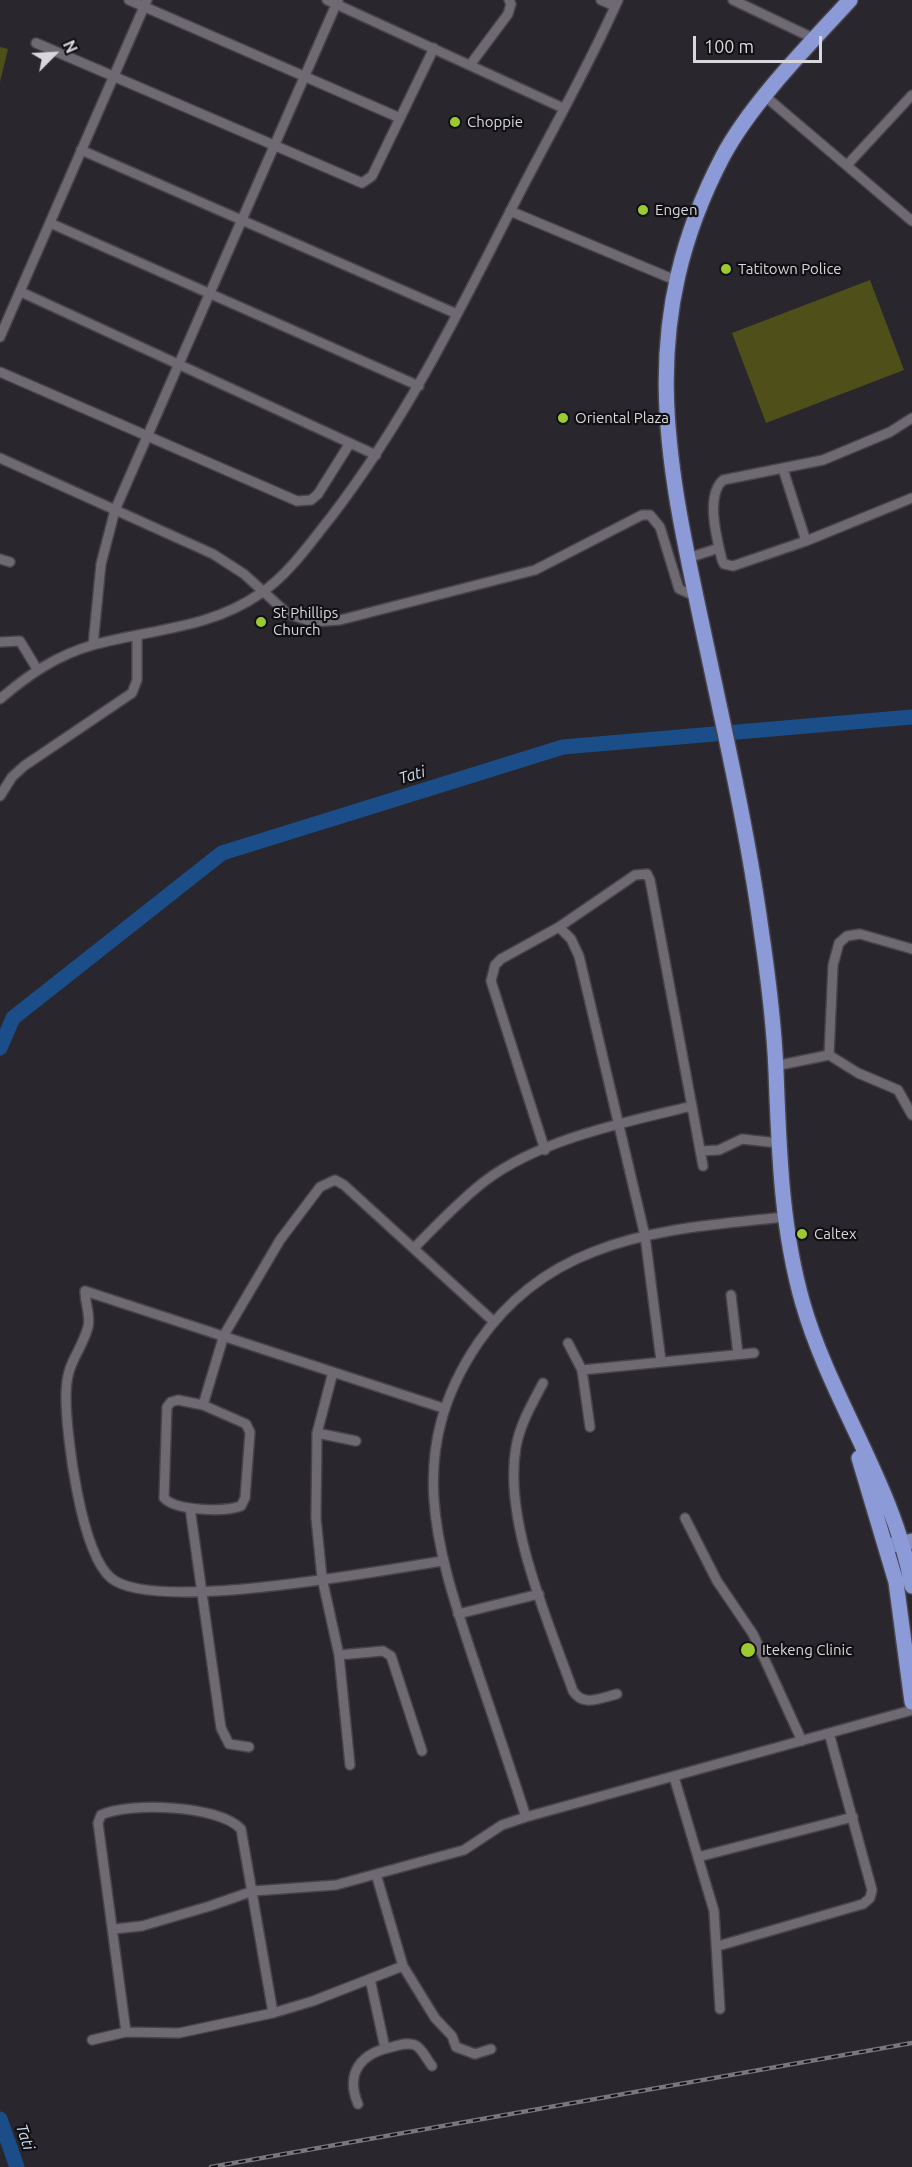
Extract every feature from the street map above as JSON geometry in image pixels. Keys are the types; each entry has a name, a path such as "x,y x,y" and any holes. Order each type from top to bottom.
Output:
{"highway":[{"path":"850,0 744,123 724,154 688,236 675,280 666,347 665,407 672,471 695,596 761,927 776,1066 778,1143 784,1217 803,1305 821,1359 843,1410 874,1471 912,1586"},
{"path":"902,1551 904,1624 912,1702"}],"street":[{"path":"129,0 145,3 400,118"},
{"path":"327,0 337,2 563,108"},
{"path":"470,65 508,14 511,4 509,0"},
{"path":"0,699 38,669 93,645 197,624 222,615 263,592 310,543 376,455 419,386 616,3 601,0"},
{"path":"733,0 815,39"},
{"path":"93,645 101,564 116,510 177,365 337,2"},
{"path":"0,337 145,3"},
{"path":"36,43 362,183 372,176 434,48"},
{"path":"848,164 912,95"},
{"path":"766,97 848,164 912,221"},
{"path":"81,150 457,314"},
{"path":"510,212 675,280"},
{"path":"50,223 419,386"},
{"path":"21,292 376,455"},
{"path":"0,372 304,502 318,494 350,443"},
{"path":"912,418 890,432 843,453 783,469 730,477 718,484 715,508 719,548 724,564 733,566 806,541 912,498"},
{"path":"0,458 224,560 288,614 299,620 313,622 340,620 535,570 642,515 650,515 660,527 679,589 695,596"},
{"path":"783,469 806,541"},
{"path":"688,558 719,548"},
{"path":"0,559 10,562"},
{"path":"0,796 12,777 24,766 132,693 136,680 137,637"},
{"path":"0,642 20,641 38,669"},
{"path":"545,1150 491,981 492,972 501,959 559,927 635,875 647,874 650,880 703,1166"},
{"path":"559,927 571,939 579,956 619,1124 645,1236 661,1360"},
{"path":"829,1055 832,965 839,943 847,936 860,934 912,949"},
{"path":"776,1066 829,1055 858,1073 898,1090 912,1115"},
{"path":"414,1248 485,1181 545,1150 619,1124 692,1106"},
{"path":"700,1150 718,1150 742,1139 778,1143"},
{"path":"203,1405 224,1335 280,1240 320,1187 335,1180 344,1185 493,1321"},
{"path":"526,1816 458,1614 443,1561 433,1498 433,1476 436,1440 443,1408 470,1355 493,1321 535,1283 553,1271 593,1252 645,1236 784,1217"},
{"path":"443,1408 224,1335 85,1292 88,1326 71,1361 67,1379 67,1425 83,1519 98,1562 112,1579 124,1587 147,1592 202,1594 443,1561"},
{"path":"731,1295 738,1354"},
{"path":"568,1343 582,1370 590,1427"},
{"path":"582,1370 661,1360 754,1353"},
{"path":"333,1372 317,1433 316,1518 322,1578 339,1655 350,1765"},
{"path":"543,1383 519,1431 513,1474 521,1531 539,1594 578,1699 584,1701 617,1694"},
{"path":"178,1400 203,1405 246,1424 250,1432 245,1498 241,1506 190,1508 169,1504 164,1497 167,1407 178,1400"},
{"path":"317,1433 357,1441"},
{"path":"190,1508 224,1738 229,1744 249,1747"},
{"path":"685,1518 717,1581 753,1634 802,1741"},
{"path":"458,1614 539,1594"},
{"path":"339,1655 383,1651 392,1656 422,1751"},
{"path":"114,1929 142,1926 253,1891 336,1885 464,1850 502,1825 526,1816 912,1710"},
{"path":"718,1946 863,1904 870,1898 873,1890 829,1733"},
{"path":"674,1777 714,1911 718,1946 720,2009"},
{"path":"126,2032 98,1822 101,1815 111,1810 170,1808 199,1812 237,1824 243,1834 273,2013"},
{"path":"698,1857 853,1817"},
{"path":"376,1874 403,1966 435,2018 452,2036 456,2047 475,2054 491,2049"},
{"path":"92,2040 126,2032 179,2033 273,2013 370,1980 403,1966"},
{"path":"370,1980 385,2048"},
{"path":"358,2104 353,2092 355,2072 362,2059 385,2048 414,2044 419,2047 432,2067"}],"shaded area":[{"path":"0,47 8,49 0,82"},
{"path":"870,280 904,370 766,423 732,333"}],"waterway":[{"name":"Tati","path":"0,1048 13,1018 222,853 563,747 912,717"},
{"name":"Tati","path":"0,2119 17,2167"}],"railway":[{"path":"211,2167 912,2043"}],"place":[{"name":"Choppie","path":"455,122"},
{"name":"Engen","path":"643,210"},
{"name":"Tatitown Police","path":"726,269"},
{"name":"Oriental Plaza","path":"563,418"},
{"name":"St Phillips Church","path":"261,622"},
{"name":"Caltex","path":"802,1234"},
{"name":"Itekeng Clinic","path":"748,1650"}]}
